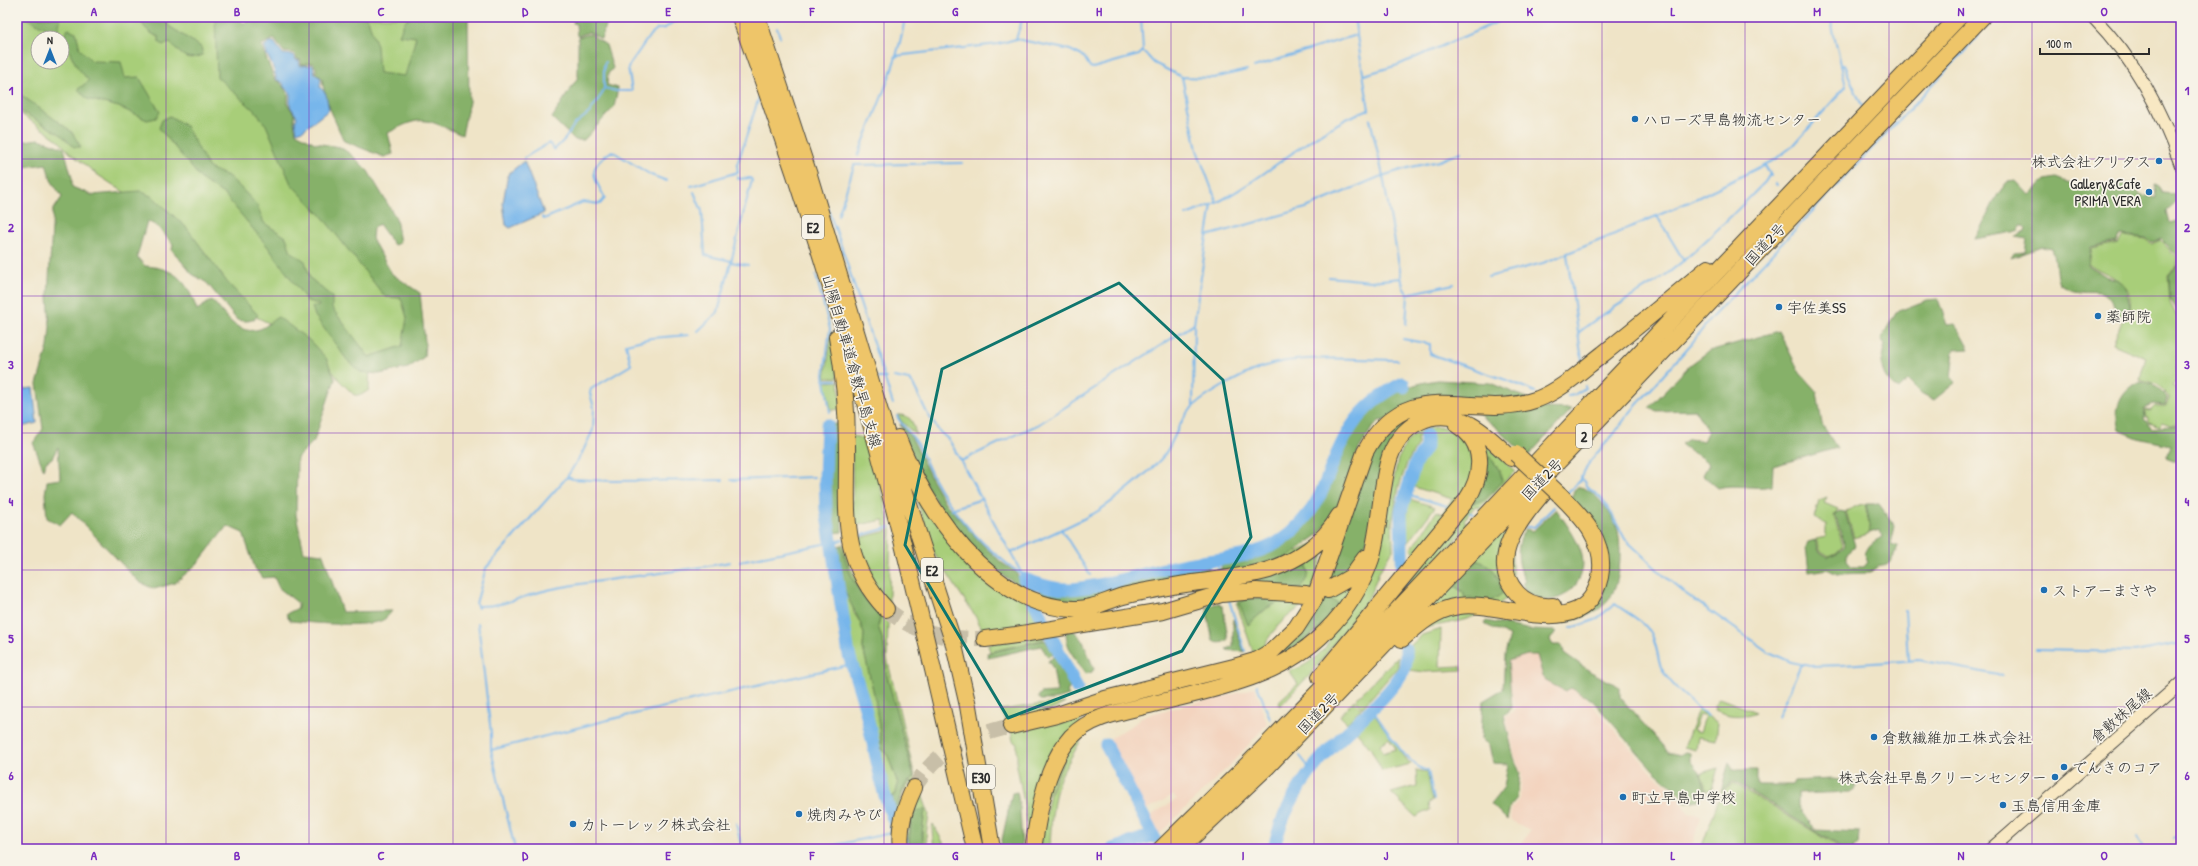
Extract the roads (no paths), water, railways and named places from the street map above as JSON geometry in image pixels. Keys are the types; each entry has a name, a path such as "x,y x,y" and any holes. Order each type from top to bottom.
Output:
{"highway":[{"name":"山陽自動車道倉敷早島支線","path":"740,17 783,138 824,263 887,437 943,608 968,706"},
{"name":"山陽自動車道倉敷早島支線","path":"757,17 841,279 887,437 901,535 943,711"},
{"name":"国道2号","path":"1161,849 1249,763 1370,639 1959,17"},
{"name":"国道2号","path":"1180,849 1267,767 1982,17"},
{"path":"887,437 946,527 990,574 1018,593 1046,605 1073,609 1090,608 1124,596 1194,582 1257,573 1289,562 1316,545 1336,520 1360,464 1375,435 1395,416 1413,408 1430,404 1450,403 1495,406 1520,404 1546,395 1561,386 1618,342 1725,254 1796,184 1831,153"},
{"path":"824,263 827,293 841,355 847,437 847,527 850,546 860,574 873,594 886,609"},
{"path":"1267,767 1293,745 1394,646 1420,623 1435,613 1452,607 1469,605 1534,615 1552,616 1568,613 1587,600 1599,580 1601,563 1599,548 1589,527 1513,456 1483,423 1469,414 1453,409 1429,407 1395,416"},
{"path":"1557,497 1581,531 1590,554 1591,570 1586,584 1576,596 1564,604 1542,606 1529,602 1513,589 1506,571 1506,549 1513,533 1523,517 1573,458 1604,414"},
{"path":"1033,849 1047,785 1060,754 1078,731 1104,717 1200,693 1247,679 1274,667 1307,648 1325,632 1347,607 1364,578 1371,557 1390,455 1405,431 1415,423 1428,418 1453,418 1478,429 1513,456"},
{"path":"1249,763 1391,593 1471,494 1478,479 1480,464 1478,451 1472,438 1456,425 1443,420 1429,420 1417,424 1405,431"},
{"path":"1011,726 1062,714 1105,699 1234,668 1256,661 1272,651 1296,628 1309,610 1320,588 1360,464"},
{"path":"1328,590 1344,582 1362,562 1370,545 1380,504"},
{"path":"985,639 1038,631 1210,596 1250,591 1306,594"},
{"name":"E30","path":"968,706 992,849"},
{"name":"E30","path":"943,711 975,849"},
{"path":"901,849 900,835 904,812 914,788"}],"main road":[{"path":"2093,17 2119,46 2144,82 2165,123 2181,165"},
{"name":"倉敷妹尾線","path":"1991,849 2181,683"}],"water":[{"path":"270,42 274,42 283,54 293,55 296,60 299,60 300,66 313,65 315,74 321,78 320,87 326,94 329,110 303,130 297,132 295,122 297,117 290,106 290,93 284,87 283,83 276,79 274,70 267,55 264,46"},
{"path":"524,161 544,213 510,228 506,225 503,203 508,174"},
{"path":"33,388 37,423 17,428 17,390"}],"waterway":[{"path":"604,88 616,91 632,91 628,67 650,35 657,29 664,29 673,22 685,20 687,17"},
{"path":"779,19 783,17"},
{"path":"858,156 892,70 902,35 905,17"},
{"path":"1016,39 1023,17"},
{"path":"1141,17 1143,51 1154,63 1182,77 1214,78 1247,70"},
{"path":"1354,17 1369,110"},
{"path":"1364,75 1398,65 1509,17"},
{"path":"1488,277 1543,263 1608,237 1691,201 1774,160 1793,146 1846,86 1830,17"},
{"path":"777,28 780,37"},
{"path":"1254,67 1356,35"},
{"path":"1567,493 1580,481 1590,461 1614,434 1627,416 1692,343 1711,318 1979,36"},
{"path":"895,56 998,44 1016,39 1070,50 1084,57 1090,67 1093,68 1139,55 1143,51"},
{"path":"524,158 549,143 554,150 565,139 574,125 589,113 602,94 604,88 604,64 606,62"},
{"path":"1840,66 1844,65 1862,106"},
{"path":"1182,77 1197,150 1217,203"},
{"path":"738,173 737,165 760,94"},
{"path":"1207,236 1212,205 1252,182 1328,129 1369,109"},
{"path":"1370,119 1383,176 1403,287 1408,295 1406,324"},
{"path":"542,217 544,219 583,202 600,204 605,198 595,177 595,167 612,151 651,175 667,181"},
{"path":"1193,406 1194,324 1207,236 1306,208 1379,177 1411,167 1439,161 1461,152"},
{"path":"854,165 962,163"},
{"path":"1765,165 1771,176"},
{"path":"838,216 854,166"},
{"path":"691,186 738,172"},
{"path":"1578,333 1599,317 1656,282 1680,264 1730,218 1765,182 1770,174"},
{"path":"738,177 738,179 750,178 752,180 731,262 748,265"},
{"path":"694,192 702,211 705,255 731,261"},
{"path":"825,201 835,229"},
{"path":"1186,215 1212,205"},
{"path":"1657,216 1684,261"},
{"path":"835,227 893,404"},
{"path":"1567,254 1582,361"},
{"path":"698,331 718,312 731,262"},
{"path":"816,275 830,329 824,375 830,412"},
{"path":"1329,277 1371,281 1401,278"},
{"path":"1408,295 1411,293 1454,284"},
{"path":"961,461 1039,424 1194,324"},
{"path":"478,608 476,604 486,568 567,477 581,455 593,430 594,408 590,393 591,389 631,365 626,344 651,338 689,335"},
{"path":"1403,339 1430,344 1430,354 1512,382 1535,392"},
{"path":"1011,553 1093,514 1119,496 1147,473 1161,459 1169,448 1184,417 1194,406 1211,393 1243,376 1275,363 1292,360 1328,358 1398,360"},
{"path":"894,377 909,380 913,384 927,413 939,431 949,440 1022,574"},
{"path":"877,378 886,378"},
{"path":"824,380 837,380"},
{"path":"1024,579 1059,589 1100,585 1187,564 1242,556 1254,553 1275,544 1293,531 1312,509 1321,492 1343,440 1358,418 1377,399 1403,383 1404,387"},
{"path":"1568,396 1574,395 1585,388 1585,386"},
{"path":"897,416 917,443 941,491 960,518 995,554 1021,574"},
{"path":"827,425 825,477 826,509 849,655 865,707 884,793 900,840"},
{"path":"1403,593 1401,511 1415,464 1426,447 1426,435"},
{"path":"567,477 573,479 613,481 723,480"},
{"path":"731,480 814,477"},
{"path":"1581,477 1587,487 1601,498 1625,539 1662,574 1686,594 1767,651 1791,662 1810,666 1919,660 2003,676"},
{"path":"1406,494 1447,506"},
{"path":"951,509 982,499"},
{"path":"1526,527 1534,527 1554,507"},
{"path":"1470,513 1474,514"},
{"path":"855,537 891,527"},
{"path":"1061,529 1090,575"},
{"path":"740,561 843,540"},
{"path":"1216,560 1220,573"},
{"path":"478,606 488,606 515,600 543,591 596,581 686,570 730,562"},
{"path":"1030,594 1077,688"},
{"path":"1229,600 1245,651"},
{"path":"1571,628 1595,620 1615,604 1645,625 1653,637 1664,673 1682,693 1708,716"},
{"path":"1905,610 1908,661"},
{"path":"478,623 491,733 491,750"},
{"path":"2036,650 2135,652 2181,643"},
{"path":"1274,849 1286,813 1305,780 1330,749 1375,706 1396,682 1405,668 1406,649"},
{"path":"515,849 491,750 608,720 852,664"},
{"path":"1778,717 1801,664"},
{"path":"1257,685 1270,719"},
{"path":"1371,708 1404,754 1420,768 1428,771 1434,800"},
{"path":"1106,745 1154,837"},
{"path":"1300,756 1311,770"},
{"path":"736,823 742,849"},
{"path":"818,849 895,832"},
{"path":"2174,838 2181,834"},
{"path":"1113,849 1153,835"},
{"path":"2137,838 2145,849"},
{"path":"768,849 788,846 791,849"}],"tunnel":[{"path":"886,609 908,624 932,633 958,638 985,639"},
{"path":"914,788 923,774 933,763 955,746 981,735 1011,726"}],"place":[{"name":"ハローズ早島物流センター","path":"1635,119"},
{"name":"株式会社クリタス","path":"2159,161"},
{"name":"Gallery&Cafe PRIMA VERA","path":"2149,192"},
{"name":"宇佐美SS","path":"1779,307"},
{"name":"薬師院","path":"2098,316"},
{"name":"ストアーまさや","path":"2044,590"},
{"name":"倉敷繊維加工株式会社","path":"1874,737"},
{"name":"でんきのコア","path":"2064,767"},
{"name":"株式会社早島クリーンセンター","path":"2055,777"},
{"name":"町立早島中学校","path":"1623,797"},
{"name":"玉島信用金庫","path":"2003,805"},
{"name":"焼肉みやび","path":"799,814"},
{"name":"カトーレック株式会社","path":"573,824"}]}
